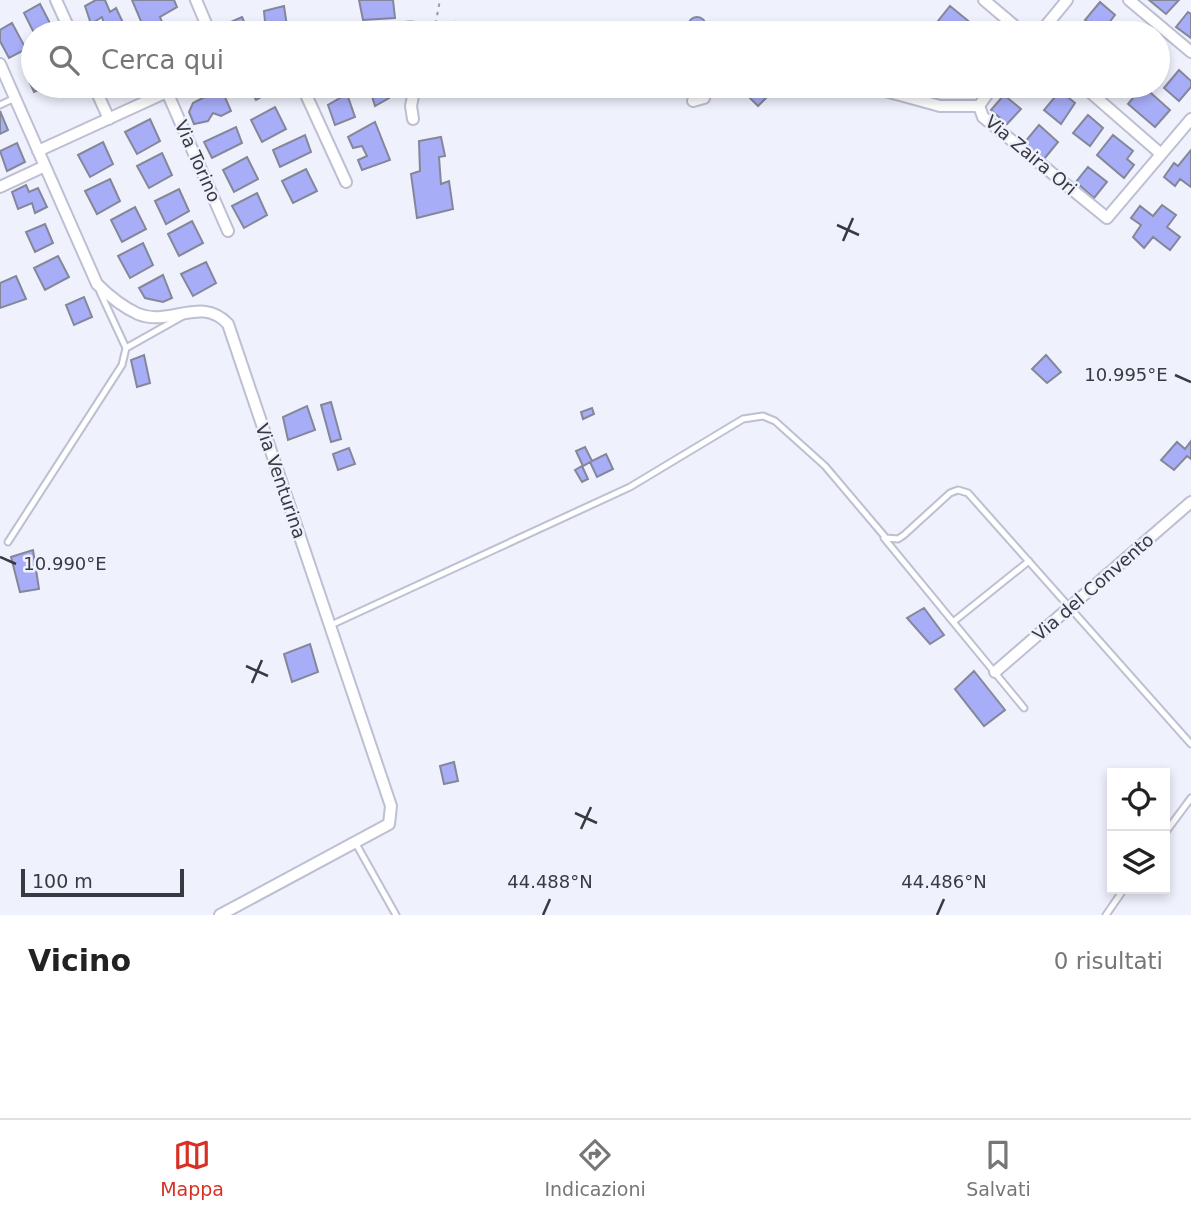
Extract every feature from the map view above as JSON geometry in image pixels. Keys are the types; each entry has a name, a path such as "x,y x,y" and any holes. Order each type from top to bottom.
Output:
{"street":[{"path":"56,0 66,21"},
{"path":"196,0 205,21"},
{"path":"984,0 1009,21"},
{"path":"1050,21 1067,0"},
{"path":"1129,0 1154,21"},
{"path":"1170,34 1191,52"},
{"name":"Via Venturina","path":"0,64 97,284 111,298 140,315 185,314 205,310 219,314 228,324 391,806 389,824 220,915"},
{"path":"99,98 109,119"},
{"path":"38,151 154,98"},
{"name":"Via Torino","path":"170,98 228,231"},
{"path":"308,98 346,182"},
{"path":"413,98 413,119"},
{"path":"694,101 704,98"},
{"path":"908,98 932,105 979,106"},
{"name":"Via Zaira Ori","path":"985,98 979,106 984,117 1107,218 1161,154"},
{"path":"1097,98 1161,154 1191,119"},
{"path":"0,187 45,166"},
{"name":"Via del Convento","path":"995,673 1191,502"}],"lane":[{"path":"0,105 15,98"},
{"path":"8,542 122,365 126,348 97,284"},
{"path":"126,348 170,326 185,314"},
{"path":"331,625 630,487 743,419 755,415 775,421 818,460 1024,708"},
{"path":"881,535 898,539 950,493 962,491 972,496 1191,744"},
{"path":"953,622 1029,561"},
{"path":"1166,831 1191,798"},
{"path":"355,842 396,915"},
{"path":"1106,915 1121,894"}],"path":[{"path":"436,21 440,0"}],"building":[{"path":"96,0 105,0 110,12 116,8 122,21 103,21 102,17 90,21 85,6"},
{"path":"132,0 174,0 177,7 160,17 162,21 141,21"},
{"path":"359,0 393,0 395,18 363,20"},
{"path":"1149,0 1179,0 1166,14"},
{"path":"1100,2 1115,15 1110,21 1085,20"},
{"path":"40,4 49,21 28,21 24,13"},
{"path":"284,6 286,21 265,21 264,11"},
{"path":"950,6 968,21 938,21"},
{"path":"1188,12 1191,14 1191,38 1176,27"},
{"path":"693,17 705,21 689,21"},
{"path":"12,23 21,40 21,52 9,58 0,41 0,30"},
{"path":"1179,70 1191,81 1191,87 1179,101 1170,93 1170,81"},
{"path":"202,98 225,98 231,111 221,116 213,113 208,121 194,124 189,112 193,103"},
{"path":"340,98 348,98 355,117 335,125 328,105"},
{"path":"373,98 389,98 375,106"},
{"path":"750,98 766,98 758,106"},
{"path":"1001,98 1008,98 1021,109 1007,124 991,110"},
{"path":"1054,98 1069,98 1075,103 1061,124 1044,110"},
{"path":"1133,98 1156,98 1170,110 1155,127 1128,104"},
{"path":"275,107 286,129 262,142 251,120"},
{"path":"0,111 8,130 0,134"},
{"path":"1088,115 1103,128 1090,146 1073,133"},
{"path":"150,119 160,141 137,154 125,132"},
{"path":"375,122 390,160 362,170 358,160 367,156 362,146 353,148 348,137"},
{"path":"1039,125 1058,142 1044,159 1024,143"},
{"path":"236,127 242,143 212,158 204,142"},
{"path":"305,135 311,152 280,167 273,150"},
{"path":"1113,135 1133,151 1127,159 1134,165 1124,178 1097,155"},
{"path":"441,137 445,156 439,157 441,184 449,181 453,209 417,218 411,174 420,171 419,141"},
{"path":"103,142 113,164 90,177 78,155"},
{"path":"17,143 25,162 7,171 0,151"},
{"path":"1191,150 1191,187 1180,179 1175,186 1164,177 1174,163 1178,166"},
{"path":"162,153 172,175 149,188 137,166"},
{"path":"247,157 258,179 234,192 223,170"},
{"path":"1088,167 1107,182 1094,198 1076,182"},
{"path":"306,169 317,191 293,203 282,181"},
{"path":"110,179 120,201 97,214 85,191"},
{"path":"26,185 29,192 38,188 47,207 35,213 32,203 18,209 12,192"},
{"path":"179,189 189,211 166,224 155,201"},
{"path":"257,193 267,215 244,228 232,206"},
{"path":"1162,205 1176,215 1167,227 1180,237 1170,250 1153,237 1144,248 1133,237 1141,225 1131,218 1140,206 1153,216"},
{"path":"135,207 146,229 122,242 111,220"},
{"path":"192,221 203,243 179,256 168,234"},
{"path":"45,224 53,243 35,252 26,232"},
{"path":"143,243 153,265 130,278 118,256"},
{"path":"58,256 69,277 45,290 34,268"},
{"path":"206,262 216,283 193,296 181,274"},
{"path":"163,275 172,298 163,302 145,298 139,288"},
{"path":"16,276 26,299 0,308 0,283"},
{"path":"84,297 92,317 74,325 66,305"},
{"path":"144,355 150,383 137,387 131,360"},
{"path":"1046,355 1061,372 1047,383 1032,369"},
{"path":"331,402 341,439 331,442 321,405"},
{"path":"307,406 315,430 288,440 283,417"},
{"path":"592,408 594,414 583,419 581,412"},
{"path":"1191,441 1191,459 1187,456 1174,470 1161,460 1177,442 1185,449"},
{"path":"585,447 592,461 583,466 576,451"},
{"path":"349,448 355,464 338,470 333,454"},
{"path":"606,454 613,469 597,477 590,462"},
{"path":"582,466 588,479 582,482 575,470"},
{"path":"33,550 39,589 20,592 11,557"},
{"path":"924,608 944,635 930,644 907,618"},
{"path":"310,644 318,672 292,682 284,654"},
{"path":"974,671 1005,710 984,726 955,689"},
{"path":"454,762 458,781 444,784 440,766"}]}
